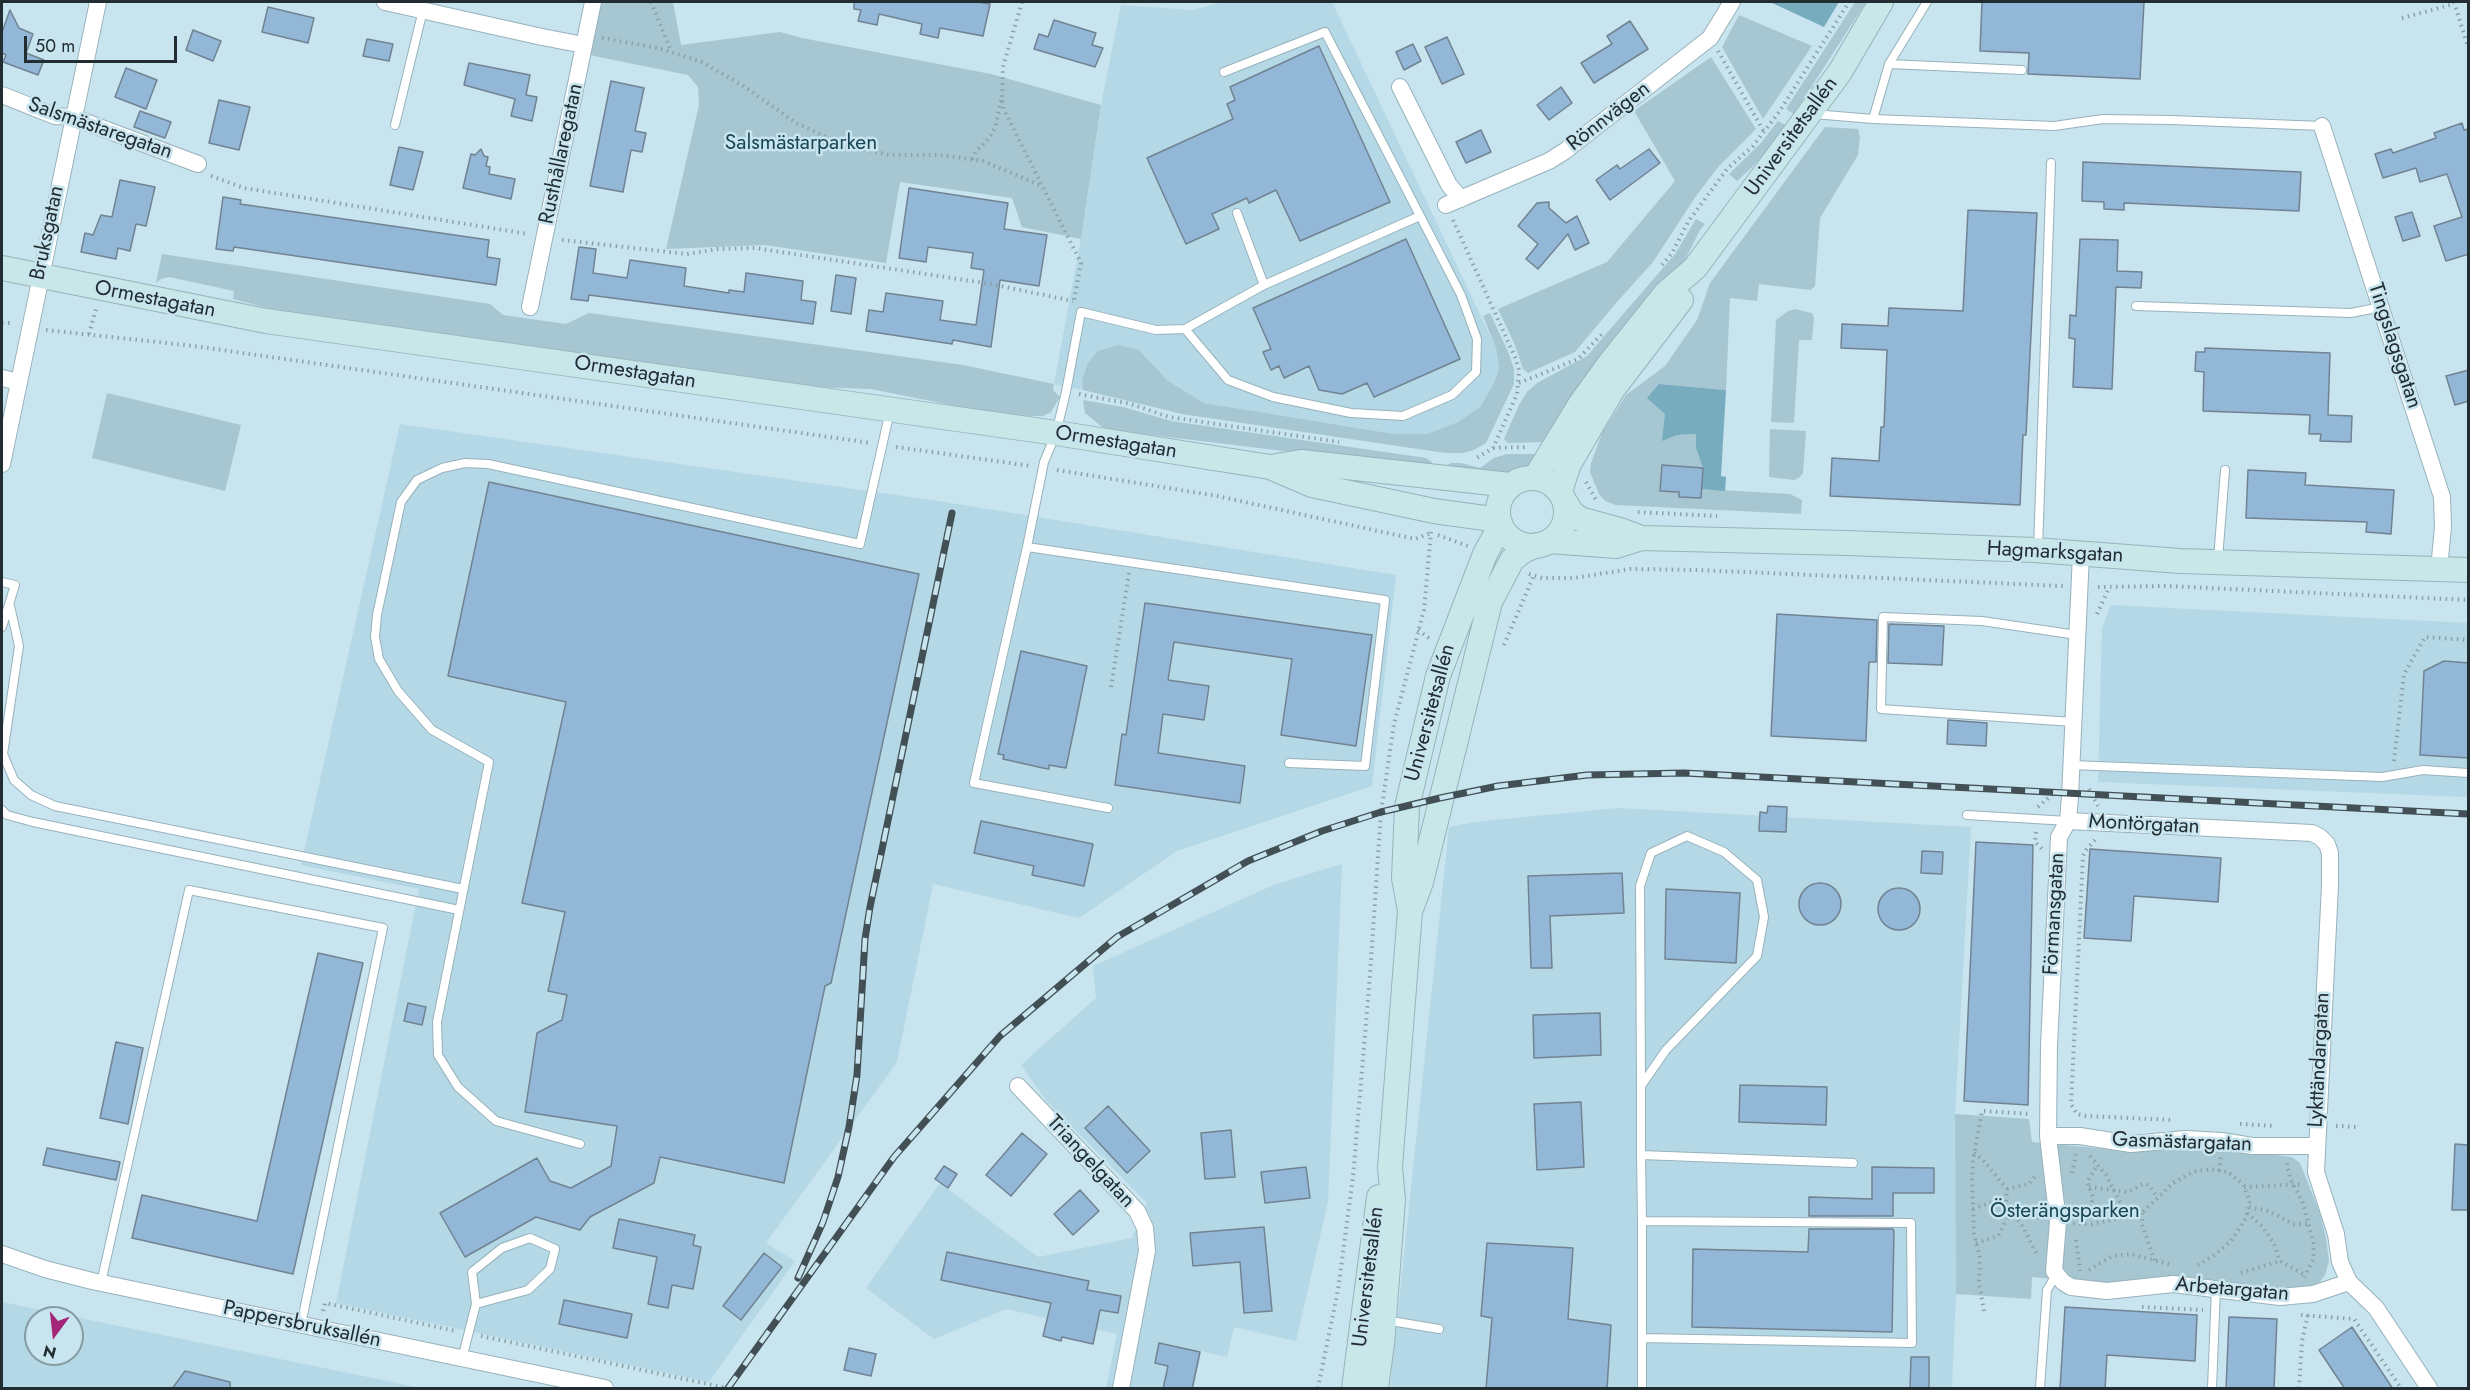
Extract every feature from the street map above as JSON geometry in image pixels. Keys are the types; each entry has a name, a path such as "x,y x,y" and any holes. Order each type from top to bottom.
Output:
{"street":[{"name":"Bruksgatan","path":"2,464 72,117 98,2"},
{"path":"385,2 585,45"},
{"name":"Rusthållaregatan","path":"530,307 593,2"},
{"name":"Universitetsallén","path":"1562,496 1569,464 1613,389 1680,301 1695,268 1840,72 1881,2"},
{"name":"Rönnvägen","path":"1454,202 1549,161 1565,151 1710,38 1725,4"},
{"path":"1400,87 1449,185 1454,202"},
{"name":"Salsmästaregatan","path":"2,95 55,116 72,117 198,164"},
{"name":"Tingslagsgatan","path":"2322,126 2442,497 2443,527 2439,569"},
{"name":"Ormestagatan","path":"2,268 266,321 520,355 1056,433 1270,467 1312,485 1500,523"},
{"name":"Universitetsallén","path":"1535,478 1581,403 1610,363 1666,293 1695,268"},
{"path":"2,378 19,382"},
{"name":"Ormestagatan","path":"1270,467 1301,462 1510,485"},
{"path":"1535,478 1547,481 1562,496 1566,512 1564,524 1558,534 1543,543 1528,546 1512,539 1500,523 1500,501 1510,485 1522,479 1535,478"},
{"name":"Hagmarksgatan","path":"1562,496 1572,513 1580,519 1641,538 2038,550 2218,562 2469,570"},
{"name":"Universitetsallén","path":"1376,1389 1393,1200 1390,1167 1410,911 1404,878 1407,807 1415,763 1438,676 1488,546 1500,523"},
{"name":"Hagmarksgatan","path":"1543,543 1616,546 1641,538"},
{"name":"Universitetsallén","path":"1410,911 1421,882 1490,602 1512,560 1523,551 1543,543"},
{"name":"Förmansgatan","path":"2056,1275 2052,1263 2058,1222 2048,1136 2049,1046 2060,837 2068,821 2081,554"},
{"name":"Montörgatan","path":"2068,821 2312,833 2320,837"},
{"name":"Lykttändargatan","path":"2320,837 2327,844 2330,854 2316,1146 2318,1182 2332,1222 2340,1262 2349,1282"},
{"name":"Triangelgatan","path":"1018,1086 1137,1210 1144,1228 1147,1251 1121,1389"},
{"name":"Gasmästargatan","path":"2048,1136 2080,1136 2131,1144 2186,1139 2222,1141 2252,1146 2316,1146"},
{"name":"Universitetsallén","path":"1354,1389 1377,1200 1390,1167"},
{"name":"Pappersbruksallén","path":"2,1254 45,1269 101,1283 605,1389"},
{"name":"Arbetargatan","path":"2056,1275 2071,1287 2084,1289 2107,1291 2173,1284 2280,1297 2329,1290 2349,1282"},
{"path":"2349,1282 2376,1308 2429,1389"}],"lane":[{"path":"1873,119 1888,64 1927,2"},
{"path":"395,125 423,10"},
{"path":"1185,329 1228,380 1273,398 1351,414 1403,416 1452,395 1476,372 1477,339 1461,296 1325,32 1224,72"},
{"path":"1888,64 2022,70"},
{"path":"1809,114 1873,119 2054,126 2103,119 2322,126"},
{"path":"2038,550 2051,163"},
{"path":"1237,213 1264,285"},
{"path":"1108,808 974,783 1043,468 1056,433 1066,392 1081,312 1156,330 1185,329 1264,285 1420,216"},
{"path":"2136,306 2351,314 2381,307"},
{"path":"580,1144 496,1121 458,1087 438,1055 437,1022 489,762 432,730 398,691 379,659 375,637 376,615 401,502 417,480 442,468 465,463 488,464 860,544 891,410"},
{"path":"2218,562 2225,470"},
{"path":"1027,547 1385,600 1365,766 1289,763"},
{"path":"2,582 15,585 2,627"},
{"path":"10,606 19,646 3,754 14,780 31,795 54,806 463,889"},
{"path":"2073,722 1881,709 1882,617 1982,621 2078,635"},
{"path":"2071,765 2382,777 2422,770 2469,773"},
{"path":"2,810 7,815 33,822 459,910"},
{"name":"Montörgatan","path":"1967,815 2068,821"},
{"path":"1641,1086 1666,1050 1757,956 1764,917 1757,880 1724,852 1687,836 1651,853 1640,886 1642,1389"},
{"path":"101,1283 189,890 383,928 300,1326"},
{"path":"1641,1155 1853,1163"},
{"path":"1642,1221 1911,1223 1912,1343 1642,1338"},
{"path":"462,1359 476,1304 472,1272 502,1248 530,1238 555,1249 550,1269 528,1290 476,1304"},
{"path":"2040,1389 2047,1290 2056,1275"},
{"path":"2212,1389 2216,1288"},
{"path":"1384,1320 1439,1329"}],"path":[{"path":"651,2 672,52"},
{"path":"972,159 995,128 1002,99 1003,67 1022,2"},
{"path":"1658,269 1672,253 1688,222 1727,170 1753,146 1764,132 1849,2"},
{"path":"2402,18 2454,3 2469,47"},
{"path":"585,45 602,38 672,52 713,68 796,123 844,145 890,155 940,155 972,159 1001,168 1043,186"},
{"path":"1710,38 1764,132"},
{"path":"1002,99 1004,110 1081,262 1072,312"},
{"path":"198,164 213,178 244,188 545,237 638,250 687,254 718,249 754,248 1001,286 1074,301"},
{"path":"1454,202 1515,357 1519,383 1517,394 1493,448"},
{"path":"2,323 194,346 1043,468 1217,496 1414,539 1431,532 1470,547"},
{"path":"1519,383 1578,359 1606,329"},
{"path":"1066,392 1131,404 1169,417 1346,443"},
{"path":"1463,458 1474,459 1493,448 1533,447"},
{"path":"1584,478 1598,502 1596,513"},
{"path":"1318,1389 1338,1290 1353,1177 1381,813 1394,724 1424,610 1432,526"},
{"path":"1111,687 1130,564"},
{"path":"1526,573 1542,578 1574,578 1630,569 1698,570 2080,587 2166,586 2469,600"},
{"path":"1501,652 1534,575"},
{"path":"1418,630 1434,641"},
{"path":"2392,775 2404,674 2414,656 2425,638 2469,640"},
{"path":"2098,823 2094,842 2085,850 2083,856 2071,1104 2078,1114 2086,1116 2181,1121"},
{"path":"1984,1311 1979,1283 1980,1258 1976,1243 1972,1180 1974,1153 1982,1111 2033,1115"},
{"path":"2229,1123 2288,1126 2287,1168 2310,1224 2314,1252 2313,1260 2305,1275 2308,1316 2302,1341 2299,1389"},
{"path":"2317,1125 2357,1127"},
{"path":"2080,1136 2086,1150 2120,1200 2127,1216"},
{"path":"1974,1153 1983,1160 2007,1189 2006,1203 2023,1227 2039,1259"},
{"path":"2082,1224 2089,1214 2094,1197 2087,1182 2097,1166"},
{"path":"2011,1212 2019,1211 2058,1222 2082,1224 2127,1216 2142,1213 2173,1183 2192,1172 2211,1169 2228,1172 2244,1187 2250,1201 2247,1213 2231,1241 2195,1267"},
{"path":"2007,1189 2029,1184 2039,1172"},
{"path":"2244,1187 2318,1182"},
{"path":"2120,1200 2128,1192 2143,1184 2149,1185 2157,1197"},
{"path":"2089,1187 2128,1192"},
{"path":"1973,1209 1992,1202 2006,1203"},
{"path":"2249,1207 2269,1211 2293,1224 2332,1222"},
{"path":"1976,1243 1998,1236 2011,1212"},
{"path":"2142,1213 2144,1234 2155,1261"},
{"path":"2247,1213 2262,1226 2274,1244 2280,1261 2305,1275"},
{"path":"325,1303 727,1389"}],"shaded area":[{"path":"1223,2 1332,2 1496,348 1499,369 1493,385 1480,407 1458,422 1427,434 1394,434 1204,403 1168,381 1139,350 1082,380 1083,390 1054,384 1081,239 1101,105 1121,5 1192,10"},
{"path":"1770,2 1839,2 1824,27"},
{"path":"1659,384 1726,390 1721,476 1726,477 1725,491 1702,489 1703,468 1696,448 1696,434 1677,435 1662,441 1665,414 1647,398"},
{"path":"400,424 938,501 1396,575 1372,786 1177,851 1079,918 933,884 897,1062 766,1243 795,1261 709,1382 336,1303 419,889 301,865"},
{"path":"2111,605 2468,623 2468,797 2098,782 2102,628"},
{"path":"1618,808 1971,827 1955,1114 1956,1294 1952,1388 1390,1388 1449,827 1474,822"},
{"path":"1342,864 1328,1202 1296,1341 1234,1327 1227,1357 1201,1351 1194,1388 1106,1388 1117,1334 1006,1309 934,1339 866,1288 940,1183 1038,1257 1132,1238 1147,1203 1046,1100 1021,1065 1096,998 1093,966 1276,884"},
{"path":"2,1302 24,1307 24,1366 84,1366 84,1319 421,1388 2,1388"}],"green space":[{"name":"Salsmästarparken","path":"599,2 673,2 681,45 780,32 991,74 1101,105 1081,239 1022,227 1012,198 900,182 886,263 765,245 666,249 699,105 698,87 688,75 589,55"},
{"path":"1855,2 1866,2 1794,114 1786,109"},
{"path":"1739,15 1812,46 1763,119 1722,47"},
{"path":"1711,57 1756,129 1719,166 1696,196 1653,262 1575,352 1528,373 1523,369 1515,345 1498,309 1607,262 1675,181 1634,111"},
{"path":"1778,121 1787,126 1767,153 1737,181 1729,174 1760,144"},
{"path":"1825,127 1858,129 1860,137 1858,155 1820,218 1815,286 1811,290 1759,284 1757,301 1730,298 1726,390 1659,384 1665,414 1677,435 1696,434 1696,448 1703,468 1662,465 1660,491 1679,492 1680,497 1701,498 1702,489 1790,494 1802,500 1801,514 1616,505 1605,501 1599,494 1590,472 1602,433 1626,395 1665,366 1697,320 1710,283"},
{"path":"1696,219 1705,224 1685,260 1544,442 1508,443 1504,439 1527,392 1537,383 1587,356 1675,254"},
{"path":"162,254 490,304 503,315 566,324 589,313 963,365 1054,384 1053,390 1060,397 1051,412 1043,416 1005,416 871,389 818,387 778,382 299,316 233,299 234,291 169,277 156,283"},
{"path":"1795,309 1812,313 1814,318 1812,340 1799,340 1794,423 1771,422 1776,320"},
{"path":"1490,313 1509,354 1514,369 1514,384 1486,443 1474,450 1462,453 1445,453 1182,414 1083,390 1082,380 1088,363 1098,351 1118,345 1139,350 1168,381 1204,403 1394,434 1427,434 1458,422 1480,407 1493,385 1499,369 1496,348 1483,316"},
{"path":"107,393 241,425 225,491 92,458"},
{"path":"1083,400 1123,407 1171,421 1426,458 1432,462 1431,469 1111,430 1102,427 1085,413"},
{"path":"1770,429 1806,431 1803,473 1799,478 1794,480 1769,477"},
{"path":"1507,454 1538,454 1537,465 1495,476 1444,467 1451,463 1461,463 1480,468 1494,458"},
{"name":"Österängsparken","path":"1955,1114 2029,1119 2032,1142 2138,1152 2171,1147 2211,1147 2292,1157 2300,1163 2320,1213 2329,1261 2325,1275 2317,1286 2305,1291 2105,1284 2032,1277 2031,1299 1956,1294"}],"building":[{"path":"854,2 978,2 990,4 983,36 940,28 938,38 920,34 922,24 879,14 877,25 858,21 861,10 854,9"},
{"path":"1982,2 2144,2 2140,79 2028,74 2029,53 1980,51"},
{"path":"268,7 314,18 308,43 262,32"},
{"path":"10,10 19,28 33,34 26,53 44,60 38,75 3,62 6,55 2,53 2,32"},
{"path":"1054,20 1096,33 1092,45 1103,48 1095,67 1034,49 1039,34 1048,37"},
{"path":"1630,21 1648,49 1594,83 1581,63 1612,44 1607,36"},
{"path":"193,30 221,41 213,61 186,50"},
{"path":"1447,37 1464,74 1442,84 1425,47"},
{"path":"367,39 393,44 389,61 363,56"},
{"path":"1413,44 1421,61 1404,70 1396,52"},
{"path":"1319,46 1390,202 1300,241 1276,190 1249,203 1247,198 1212,214 1219,229 1186,244 1147,158 1233,119 1227,104 1235,100 1230,87"},
{"path":"469,63 530,75 526,95 537,97 532,121 511,116 515,99 464,85"},
{"path":"126,68 157,80 146,109 115,97"},
{"path":"611,81 644,88 635,131 646,133 642,152 631,150 623,192 590,186"},
{"path":"1561,87 1572,103 1549,120 1537,105"},
{"path":"219,100 250,107 239,150 209,143"},
{"path":"140,111 171,122 165,138 134,127"},
{"path":"2462,123 2464,130 2469,129 2469,254 2446,261 2434,226 2462,217 2447,174 2420,182 2416,168 2383,178 2375,154 2391,149 2393,153 2436,138 2434,133"},
{"path":"1481,130 1491,152 1466,163 1456,142"},
{"path":"399,147 423,152 413,190 390,185"},
{"path":"481,149 484,156 488,157 486,166 490,167 489,174 515,179 511,199 463,188 471,154 475,155"},
{"path":"1649,149 1660,163 1610,200 1596,180 1617,165 1620,169"},
{"path":"2083,162 2301,172 2299,211 2124,203 2124,210 2104,209 2104,202 2082,201"},
{"path":"120,180 155,187 146,226 136,224 130,251 118,248 116,259 81,252 85,233 93,235 101,215 112,217"},
{"path":"909,188 1008,203 1004,229 1047,235 1039,286 1000,280 991,347 953,340 952,344 866,331 869,310 883,312 886,293 943,301 940,320 976,325 984,270 971,268 973,253 928,247 926,262 899,258"},
{"path":"223,197 241,200 240,204 489,240 487,257 500,259 496,285 234,247 233,251 216,249"},
{"path":"1549,202 1549,208 1566,223 1577,216 1589,243 1575,250 1568,234 1538,269 1526,259 1538,244 1518,226 1537,203"},
{"path":"1968,210 2037,213 2026,435 2023,435 2020,505 1830,496 1832,458 1879,461 1881,427 1884,427 1887,350 1841,348 1842,324 1888,326 1889,308 1963,311"},
{"path":"2412,212 2420,236 2403,241 2395,217"},
{"path":"1406,239 1460,359 1374,397 1367,383 1342,394 1319,390 1309,366 1284,378 1279,366 1271,370 1263,352 1271,349 1253,308"},
{"path":"2080,239 2118,240 2117,271 2142,272 2141,288 2116,287 2112,389 2073,387 2075,339 2069,338 2070,315 2076,316"},
{"path":"579,247 596,249 593,273 627,278 630,260 686,268 684,286 729,293 729,290 744,292 746,273 803,281 801,300 816,302 813,324 589,295 588,301 571,299"},
{"path":"836,275 856,278 851,314 831,311"},
{"path":"2205,348 2330,353 2328,415 2352,416 2351,442 2320,441 2321,434 2309,434 2310,415 2203,411 2204,372 2195,371 2196,352 2205,352"},
{"path":"2469,370 2469,401 2455,405 2446,376"},
{"path":"1662,465 1703,468 1701,498 1679,497 1679,492 1660,491"},
{"path":"2248,470 2306,473 2305,485 2394,490 2391,534 2366,532 2367,522 2246,518"},
{"path":"489,482 919,574 831,983 825,986 784,1183 660,1157 654,1183 590,1217 580,1230 536,1217 465,1257 440,1213 537,1158 550,1181 571,1188 611,1166 617,1126 525,1112 537,1033 562,1020 567,995 548,991 565,912 522,903 566,702 448,676"},
{"path":"1145,603 1372,635 1356,746 1281,735 1292,659 1174,642 1168,680 1209,686 1204,720 1163,714 1158,753 1245,766 1240,803 1115,785 1122,734 1126,735"},
{"path":"1777,614 1877,620 1876,662 1869,662 1866,741 1771,736"},
{"path":"1889,624 1944,626 1942,665 1888,663"},
{"path":"1021,651 1087,666 1066,768 1049,765 1049,769 1043,768 1003,759 1004,755 998,754"},
{"path":"2444,661 2469,663 2469,758 2420,755 2424,671"},
{"path":"1948,720 1987,723 1986,746 1947,744"},
{"path":"1768,806 1787,807 1786,832 1759,831 1760,812 1767,813"},
{"path":"981,821 1093,844 1084,886 1032,875 1034,866 974,853"},
{"path":"1976,842 2033,845 2028,1105 1964,1101"},
{"path":"2090,849 2221,858 2218,902 2134,896 2131,941 2084,938"},
{"path":"1922,851 1943,852 1942,874 1921,873"},
{"path":"1622,873 1624,913 1550,916 1552,968 1531,968 1528,876"},
{"path":"1820,883 1835,889 1841,904 1835,919 1820,925 1805,919 1799,904 1805,889"},
{"path":"1899,888 1914,894 1920,909 1914,924 1899,930 1884,924 1878,909 1884,894"},
{"path":"1666,889 1740,893 1736,963 1665,959"},
{"path":"318,953 363,963 293,1274 132,1238 142,1195 257,1221"},
{"path":"408,1003 426,1007 422,1025 404,1021"},
{"path":"1600,1013 1601,1055 1534,1058 1533,1015"},
{"path":"116,1042 143,1048 128,1124 100,1118"},
{"path":"1740,1085 1827,1087 1826,1125 1739,1122"},
{"path":"1581,1102 1584,1167 1537,1170 1534,1104"},
{"path":"1108,1106 1150,1151 1127,1173 1085,1128"},
{"path":"1231,1130 1235,1177 1205,1179 1201,1133"},
{"path":"1022,1133 1047,1154 1011,1196 986,1175"},
{"path":"2455,1144 2469,1145 2469,1210 2452,1210"},
{"path":"47,1148 120,1162 116,1180 43,1165"},
{"path":"944,1166 957,1174 948,1188 935,1179"},
{"path":"1306,1167 1310,1198 1265,1203 1261,1172"},
{"path":"1872,1167 1934,1168 1934,1193 1893,1193 1893,1216 1809,1216 1809,1197 1872,1199"},
{"path":"1080,1190 1099,1211 1073,1235 1054,1214"},
{"path":"619,1219 695,1235 693,1245 701,1247 693,1289 672,1285 668,1308 648,1304 657,1257 613,1248"},
{"path":"1264,1227 1272,1311 1244,1313 1240,1262 1193,1266 1190,1233"},
{"path":"1809,1229 1893,1229 1892,1332 1692,1327 1693,1249 1808,1252"},
{"path":"1487,1243 1573,1248 1568,1319 1611,1325 1607,1389 1486,1389 1492,1318 1481,1316"},
{"path":"947,1252 1089,1281 1087,1290 1121,1296 1118,1313 1100,1310 1093,1344 1062,1337 1061,1341 1043,1336 1051,1303 941,1280"},
{"path":"764,1253 782,1267 741,1320 723,1306"},
{"path":"564,1300 632,1314 627,1338 559,1324"},
{"path":"2065,1307 2197,1315 2195,1361 2107,1355 2105,1389 2060,1389"},
{"path":"2229,1317 2277,1319 2274,1389 2226,1389"},
{"path":"2352,1327 2393,1389 2345,1389 2319,1350"},
{"path":"1159,1343 1200,1352 1192,1389 1163,1389 1168,1366 1155,1363"},
{"path":"849,1348 876,1354 871,1376 844,1370"},
{"path":"1911,1357 1929,1357 1929,1389 1910,1389"},
{"path":"185,1371 230,1382 230,1389 172,1389"}],"railway":[{"path":"798,1278 823,1222 838,1177 849,1127 857,1075 865,939 870,907 952,513"},
{"path":"728,1388 894,1157 1000,1036 1117,937 1248,861 1322,831 1381,812 1498,786 1587,775 1684,773 2468,814"}]}
